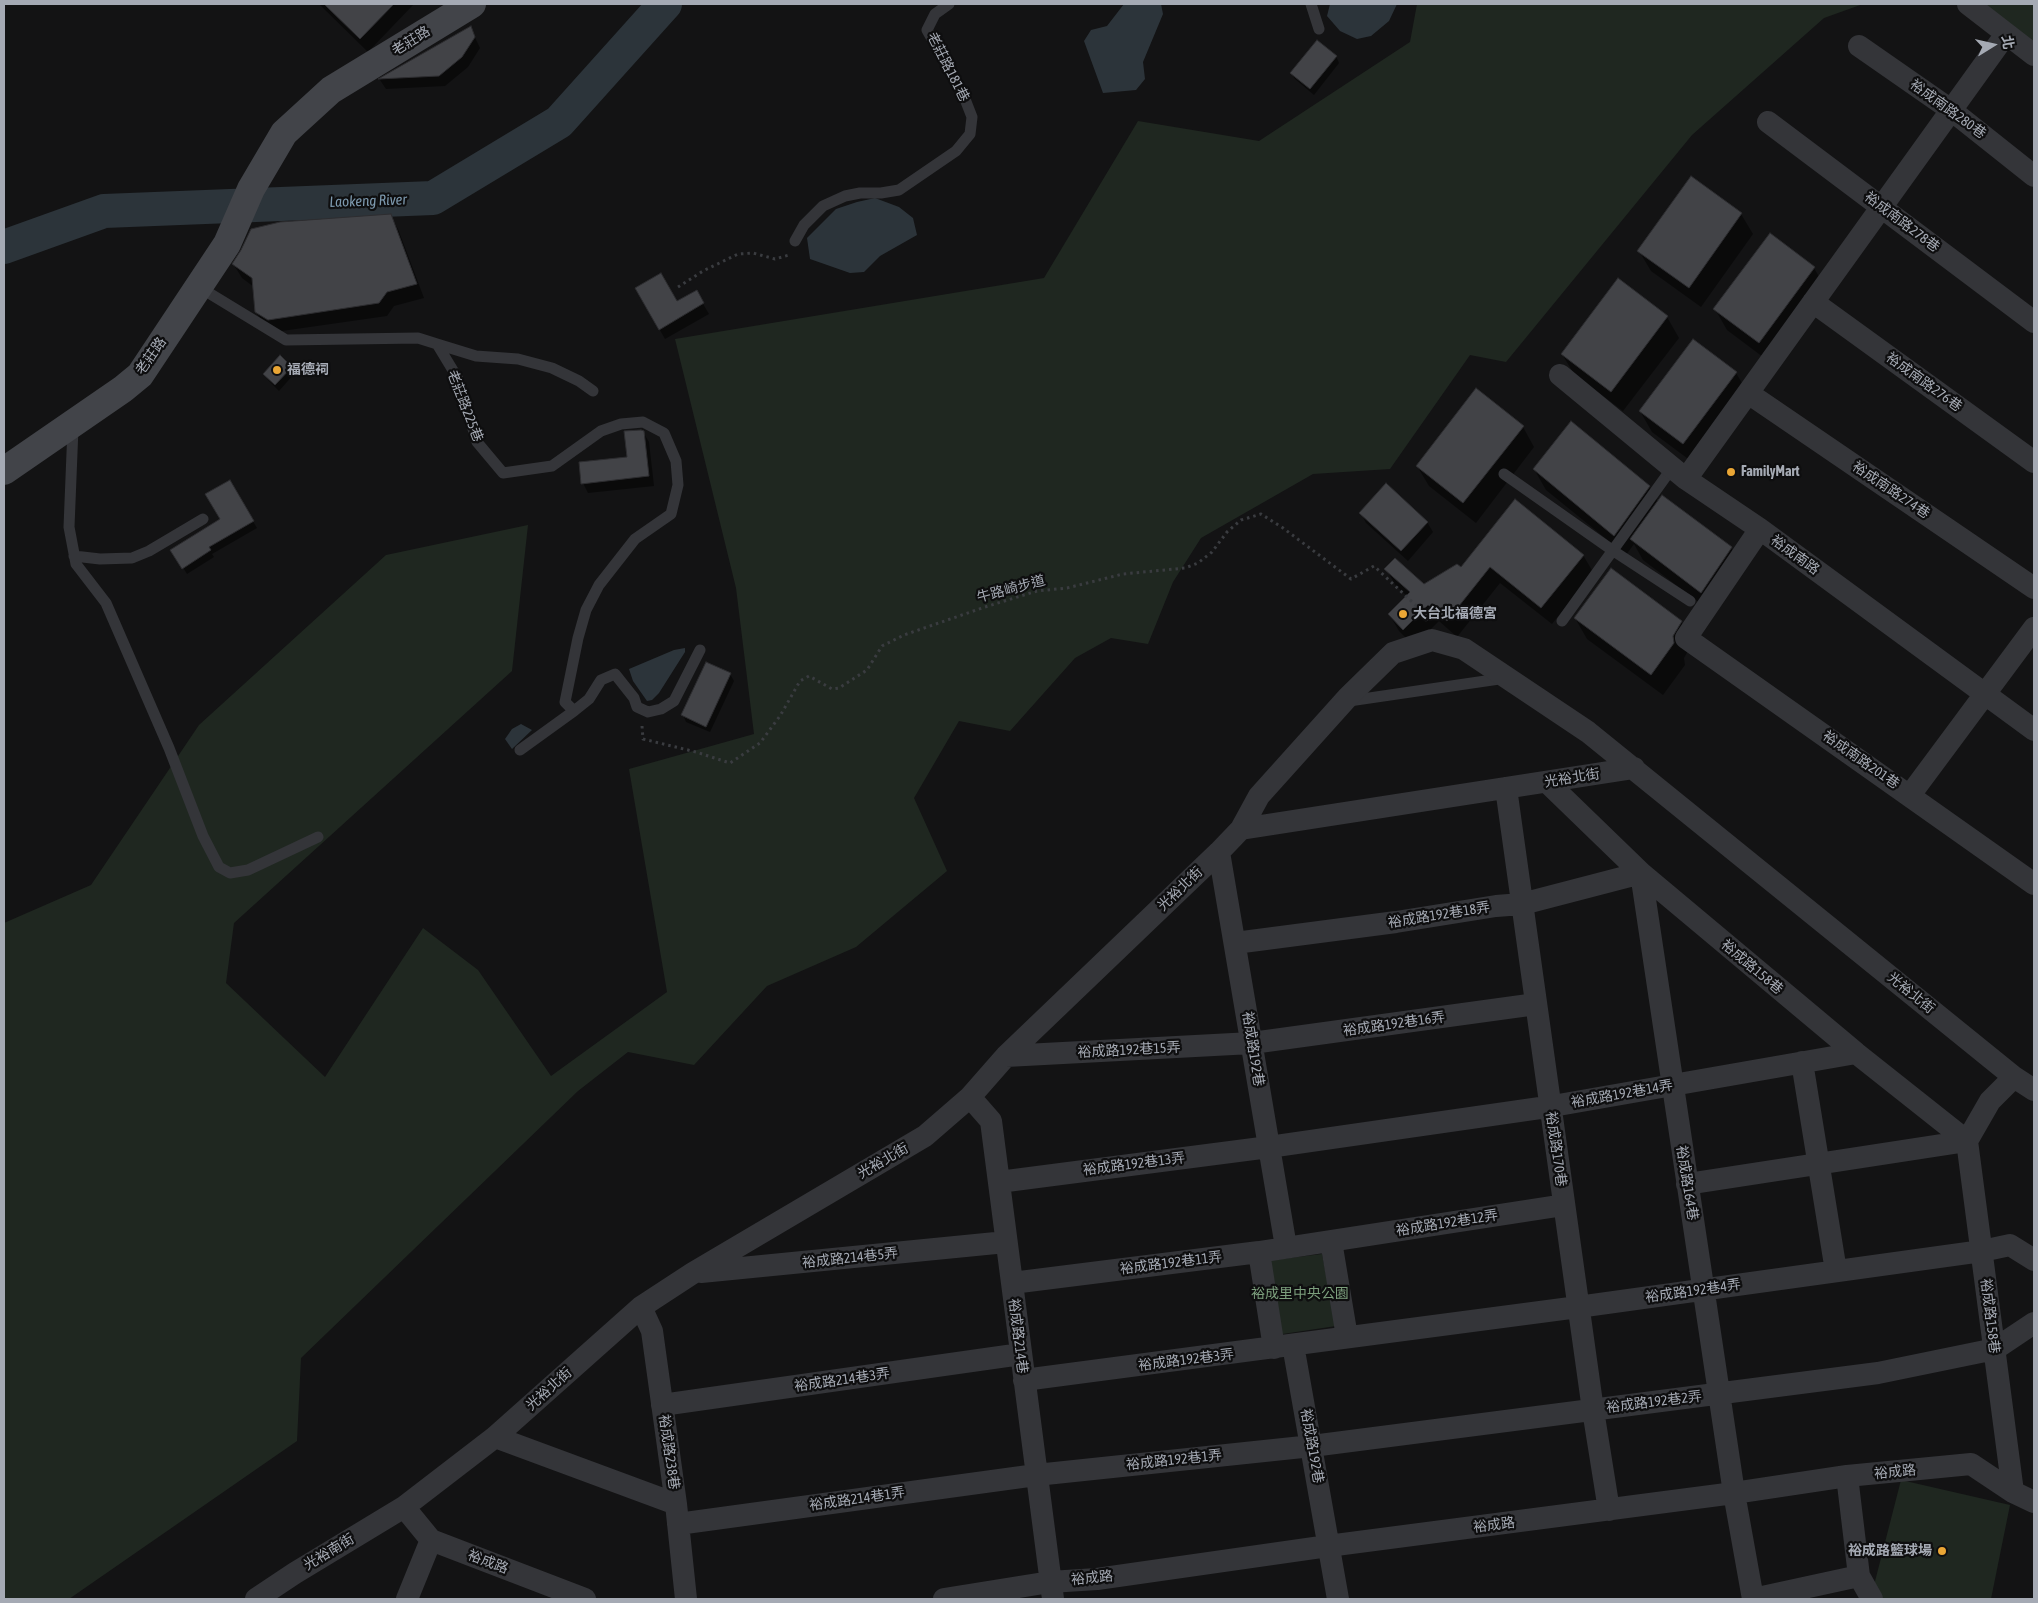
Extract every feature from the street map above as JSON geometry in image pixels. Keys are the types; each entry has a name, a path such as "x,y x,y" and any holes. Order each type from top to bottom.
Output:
{"street":[{"name":"老莊路","path":"4,471 123,389 140,375 227,244 251,189 284,133 332,90 472,4"},
{"path":"1968,4 2034,54"},
{"path":"1679,474 1748,393 2006,34"},
{"name":"裕成南路280巷","path":"1859,46 1951,110 2034,176"},
{"name":"裕成南路278巷","path":"1768,122 2034,322"},
{"name":"裕成南路276巷","path":"1813,302 2034,462"},
{"name":"裕成南路","path":"1560,375 1679,474 1760,529 2034,730"},
{"name":"裕成南路274巷","path":"1748,393 2034,588"},
{"name":"裕成南路201巷","path":"1760,529 1686,638 1910,794 2034,884"},
{"path":"1910,794 2034,628"},
{"path":"1241,829 1259,796 1344,702 1393,653 1432,640 1464,649 1588,732 1634,768"},
{"name":"光裕北街","path":"404,1507 495,1437 642,1307 693,1273 925,1136 970,1097 1006,1056 1241,829 1634,768 2014,1077 2034,1090"},
{"name":"裕成路158巷","path":"1547,782 1641,873 1856,1053 1967,1141 2013,1492"},
{"name":"裕成路170巷","path":"1506,788 1578,1308 1609,1510"},
{"name":"裕成路192巷","path":"1219,852 1286,1247"},
{"name":"裕成路192巷18弄","path":"1235,943 1396,922 1496,906 1522,904 1641,873"},
{"name":"裕成路164巷","path":"1641,873 1751,1599"},
{"name":"裕成路192巷16弄","path":"1252,1043 1536,1004"},
{"name":"裕成路192巷15弄","path":"1006,1056 1252,1043"},
{"name":"裕成路192巷14弄","path":"1269,1147 1550,1106 1856,1053"},
{"path":"1802,1062 1836,1271"},
{"path":"1687,1184 1967,1141 1990,1101 2014,1077"},
{"name":"裕成路214巷","path":"970,1097 991,1121 1051,1591"},
{"name":"裕成路192巷13弄","path":"999,1182 1269,1147"},
{"name":"裕成路192巷12弄","path":"1331,1241 1564,1205"},
{"path":"1331,1241 1347,1337"},
{"name":"裕成路192巷11弄","path":"1012,1283 1259,1252 1331,1241"},
{"name":"裕成路214巷5弄","path":"693,1273 1006,1242"},
{"name":"裕成路192巷4弄","path":"1347,1337 1578,1308 1982,1251 2010,1245 2034,1260"},
{"name":"裕成路192巷","path":"1259,1252 1312,1446 1338,1599"},
{"name":"裕成路238巷","path":"642,1307 652,1331 677,1514 686,1599"},
{"path":"1995,1349 2034,1323"},
{"name":"裕成路192巷3弄","path":"1024,1380 1284,1347 1347,1337"},
{"name":"裕成路192巷2弄","path":"1312,1446 1878,1373 1995,1349"},
{"name":"裕成路214巷3弄","path":"662,1406 1021,1354"},
{"path":"495,1437 677,1514"},
{"name":"裕成路192巷1弄","path":"1036,1475 1312,1446"},
{"name":"裕成路","path":"944,1599 1051,1591 1097,1579 1328,1546 1609,1510 1846,1476 1971,1464 2013,1492 2034,1502"},
{"name":"裕成路214巷1弄","path":"677,1514 1036,1475"},
{"path":"1846,1476 1859,1576 1872,1599"},
{"path":"404,1507 430,1540 407,1599"},
{"name":"光裕南街","path":"256,1599 404,1507"},
{"name":"裕成路","path":"430,1540 535,1590 585,1599"},
{"path":"284,1599 295,1573"},
{"path":"1751,1599 1859,1576"},
{"path":"1033,1599 1051,1591"}],"lane":[{"name":"老莊路181巷","path":"795,241 804,225 823,206 845,196 899,190 956,151 970,134 972,117 963,94 927,30 934,14 949,4"},
{"path":"1311,4 1319,29"},
{"path":"199,287 286,340 418,338 476,356 518,359 552,368 579,381 593,391"},
{"name":"老莊路225巷","path":"437,344 457,377 477,442 502,473 552,466 601,431 621,424 643,422 664,433 676,461 678,485 671,514 635,539 599,585 586,610 578,638 566,702 574,711"},
{"path":"73,423 69,526 76,564 106,603 169,748 203,836 219,867 230,873 248,870 318,837"},
{"path":"1504,474 1612,550 1690,601"},
{"path":"1562,621 1612,550 1679,474"},
{"path":"74,556 100,559 132,558 149,551 203,519"},
{"path":"520,750 589,699 601,680 615,674 634,698 637,707 648,712 661,709 674,701 700,650"},
{"path":"1344,702 1508,678"}],"path":[{"path":"678,288 703,271 738,254 753,253 776,259 789,255 794,250 795,241"},
{"name":"牛路崎步道","path":"643,710 643,739 696,752 730,763 760,743 780,716 800,681 809,676 820,680 832,689 839,688 866,670 882,646 904,635 976,610 1038,591 1067,588 1123,574 1185,568 1198,563 1212,552 1226,532 1241,520 1261,514 1283,528 1351,579 1374,566 1425,614 1432,640"}],"green space":[{"path":"1417,4 1863,4 1824,18 1692,135 1506,362 1470,355 1390,469 1313,474 1201,538 1173,582 1148,644 1111,638 1075,658 1010,731 959,721 914,798 947,871 856,947 767,986 694,1065 628,1052 578,1091 301,1358 297,1441 69,1599 4,1599 4,923 91,885 199,725 386,555 528,525 512,671 234,923 226,983 325,1077 423,928 478,970 551,1076 667,992 629,769 754,734 736,588 675,339 1044,278 1138,121 1259,141 1410,42"},
{"path":"1974,4 2034,4 2034,56"},
{"name":"裕成里中央公園","path":"1322,1254 1336,1326 1276,1335 1265,1261"},
{"name":"裕成路籃球場","path":"1901,1480 2010,1505 1991,1599 1883,1599 1871,1597"}],"shaded area":[{"path":"1124,4 1161,4 1163,14 1143,62 1145,79 1136,90 1103,93 1084,41 1091,30 1107,26"},
{"path":"1330,4 1397,4 1389,21 1371,36 1357,39 1340,31 1327,16"},
{"path":"875,198 899,207 913,218 917,235 880,256 864,272 850,273 810,259 807,238 836,209"},
{"path":"685,648 685,652 659,693 652,700 647,701 633,681 629,669 674,650"},
{"path":"521,724 532,730 512,749 505,739 512,729"}],"building":[{"path":"324,4 394,4 360,39"},
{"path":"471,26 475,37 462,57 439,76 378,79"},
{"path":"1317,40 1337,56 1310,89 1290,73"},
{"path":"1691,176 1742,213 1689,288 1637,251"},
{"path":"391,214 417,284 387,292 379,303 268,320 255,312 252,278 232,264 251,229 280,222"},
{"path":"1770,233 1815,267 1759,343 1713,309"},
{"path":"661,273 677,301 697,290 704,303 659,330 635,288"},
{"path":"1618,278 1668,316 1611,392 1561,354"},
{"path":"1693,339 1737,372 1683,444 1639,411"},
{"name":"福德祠","path":"280,355 292,367 275,385 263,374"},
{"path":"1476,388 1524,426 1463,503 1416,466"},
{"path":"1571,421 1650,486 1614,536 1533,469"},
{"path":"624,431 644,431 649,476 581,484 579,462 627,457"},
{"path":"230,480 254,521 209,547 211,550 182,569 170,550 220,519 205,494"},
{"path":"1386,483 1428,522 1401,551 1359,513"},
{"path":"1662,495 1732,547 1701,593 1630,539"},
{"path":"1515,499 1584,555 1541,608 1490,567 1447,621 1428,605 1403,630 1388,614 1410,592 1384,569 1395,558 1424,584 1457,564 1461,567"},
{"path":"1611,568 1682,621 1673,636 1674,643 1651,675 1574,618"},
{"path":"706,662 731,673 706,727 681,715"}],"waterway":[{"name":"Laokeng River","path":"4,247 104,211 433,198 559,122 665,4"}],"place":[{"name":"福德祠","path":"277,370"},
{"name":"FamilyMart","path":"1731,472"},
{"name":"大台北福德宮","path":"1403,614"},
{"name":"裕成路籃球場","path":"1942,1551"}]}
